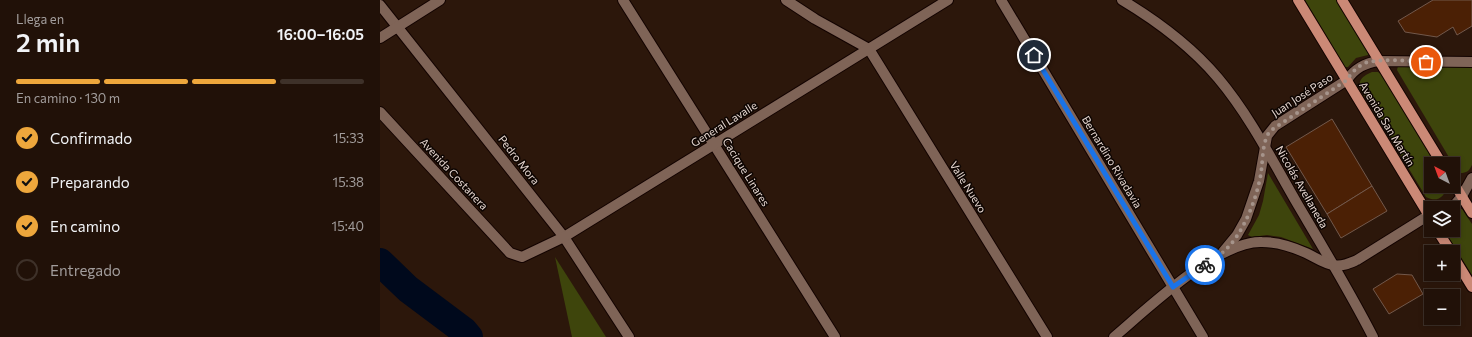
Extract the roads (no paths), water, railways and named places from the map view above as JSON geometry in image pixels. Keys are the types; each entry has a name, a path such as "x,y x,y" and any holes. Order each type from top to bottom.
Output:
{"main road":[{"name":"Avenida San Martín","path":"1298,0 1424,207"},
{"path":"1342,0 1438,157"},
{"path":"1460,193 1472,213"},
{"path":"1460,267 1472,287"}],"street":[{"path":"380,38 440,0"},
{"name":"Cacique Linares","path":"623,0 835,337"},
{"path":"786,0 815,19 869,49"},
{"name":"General Lavalle","path":"510,253 522,257 564,237 948,0"},
{"name":"Bernardino Rivadavia","path":"1001,0 1202,337"},
{"name":"Nicolás Avellaneda","path":"1122,0 1151,18 1186,46 1218,78 1246,116 1355,302 1373,337"},
{"name":"Pedro Mora","path":"380,5 564,237 629,337"},
{"name":"Valle Nuevo","path":"869,49 1047,337"},
{"name":"Juan José Paso","path":"1223,252 1237,235 1246,219 1259,181 1266,136 1275,126 1347,80 1351,73 1365,64 1379,61 1472,62"},
{"name":"Avenida Costanera","path":"380,112 510,253"},
{"path":"1458,201 1472,178"},
{"path":"1333,265 1345,265 1357,260 1424,221"},
{"name":"Juan José Paso","path":"1114,337 1173,287 1223,252 1245,244 1262,242 1284,245 1333,265"}],"waterway":[{"path":"380,262 408,289 464,331 469,337"}]}
